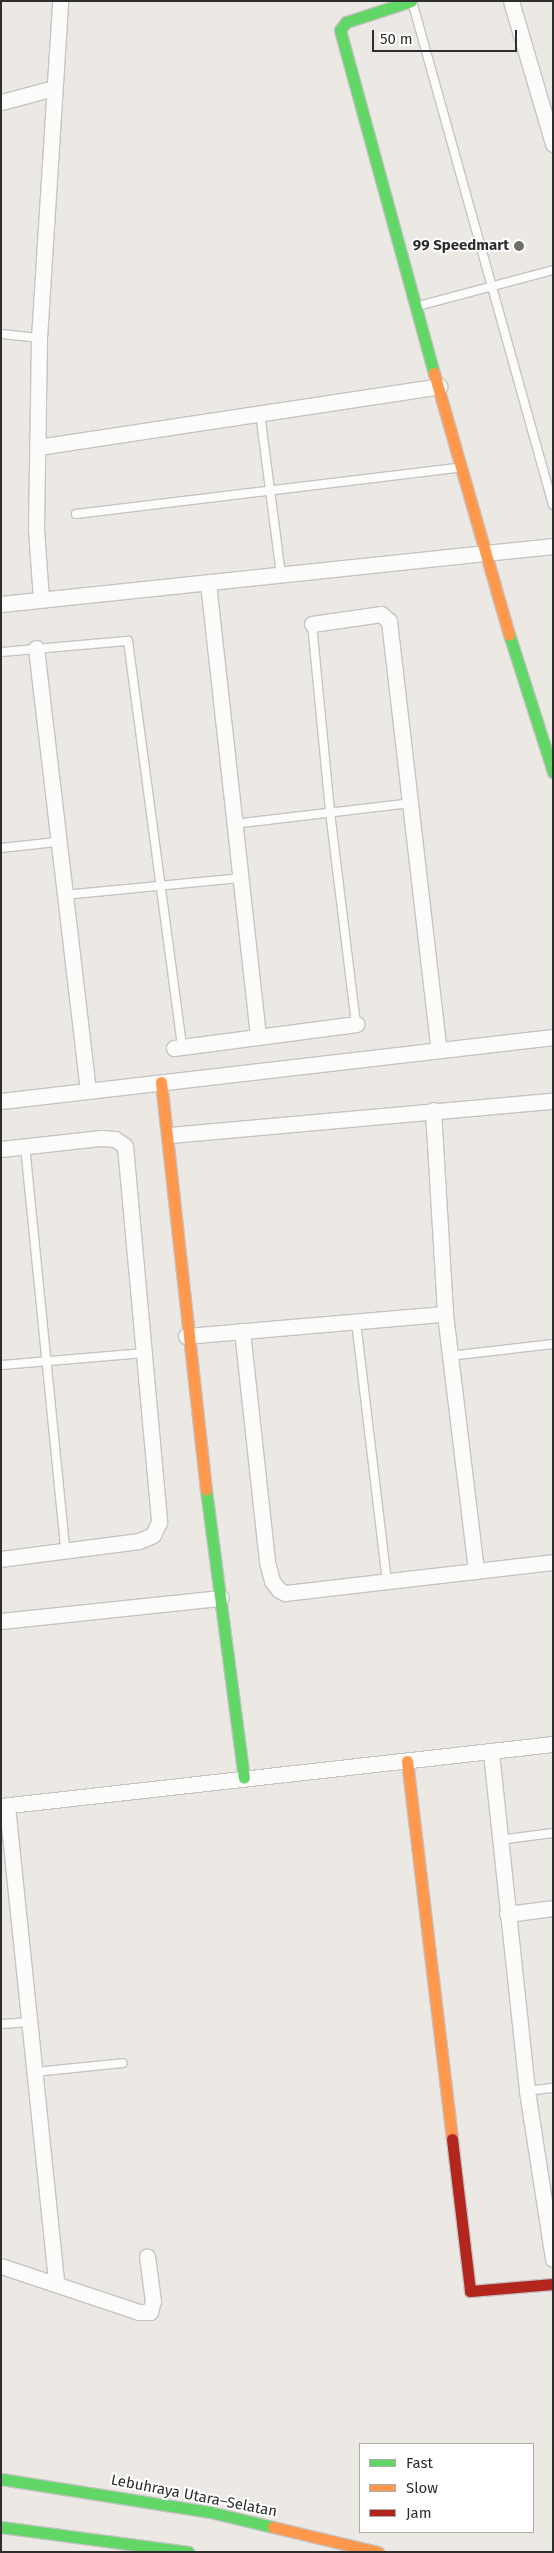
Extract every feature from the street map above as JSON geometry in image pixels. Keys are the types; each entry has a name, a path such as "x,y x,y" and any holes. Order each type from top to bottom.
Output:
{"main road":[{"path":"412,1 346,22 340,30 462,467 483,554 553,772"},
{"path":"161,1082 169,1135 186,1336 244,1778"},
{"path":"407,1761 470,2291 553,2284"},
{"name":"Lebuhraya Utara–Selatan","path":"1,2479 210,2512 378,2552"},
{"path":"1,2527 188,2552"}],"street":[{"path":"41,599 36,529 39,338 51,195 54,88 60,1"},
{"path":"512,1 553,144"},
{"path":"1,102 54,88"},
{"path":"38,447 439,386"},
{"path":"1,604 553,546"},
{"path":"208,583 233,824 258,1036"},
{"path":"312,624 387,616 439,1050"},
{"path":"36,648 62,896 88,1091"},
{"path":"178,1048 356,1024"},
{"path":"1,1101 553,1037"},
{"path":"169,1135 433,1110 553,1101"},
{"path":"433,1110 445,1314 476,1571"},
{"path":"1,1149 101,1138 115,1139 125,1146 142,1353 159,1522 154,1535 139,1541 1,1559"},
{"path":"186,1336 445,1314"},
{"path":"242,1331 272,1581 285,1593 553,1562"},
{"path":"1,1621 221,1598"},
{"path":"56,2283 30,2022 4,1806 244,1778 491,1753 553,1744"},
{"path":"491,1753 527,2091 553,2259"},
{"path":"507,1914 553,1908"},
{"path":"1,2266 139,2312 150,2312 153,2301 147,2256"}],"lane":[{"path":"412,1 553,505"},
{"path":"418,306 492,288 553,270"},
{"path":"1,334 39,338"},
{"path":"260,414 281,574"},
{"path":"76,514 462,467"},
{"path":"312,624 330,812 356,1024"},
{"path":"1,652 128,641 163,886 178,1048"},
{"path":"233,824 410,803"},
{"path":"1,848 57,842"},
{"path":"62,896 239,878"},
{"path":"25,1146 65,1550"},
{"path":"356,1322 387,1582"},
{"path":"450,1356 553,1344"},
{"path":"1,1365 142,1353"},
{"path":"499,1840 553,1833"},
{"path":"1,2024 30,2022"},
{"path":"35,2072 123,2063"},
{"path":"527,2091 553,2088"}],"traffic: fast":[{"path":"411,1 346,22 340,30 434,373"},
{"path":"509,634 553,772"},
{"path":"206,1490 244,1778"},
{"path":"1,2479 210,2512 273,2527"},
{"path":"1,2527 188,2552"}],"traffic: slow":[{"path":"434,373 509,634"},
{"path":"161,1082 206,1490"},
{"path":"407,1761 452,2139"},
{"path":"273,2527 378,2552"}],"traffic: jam":[{"path":"452,2139 470,2291 553,2284"}],"place":[{"name":"99 Speedmart","path":"519,246"}]}
